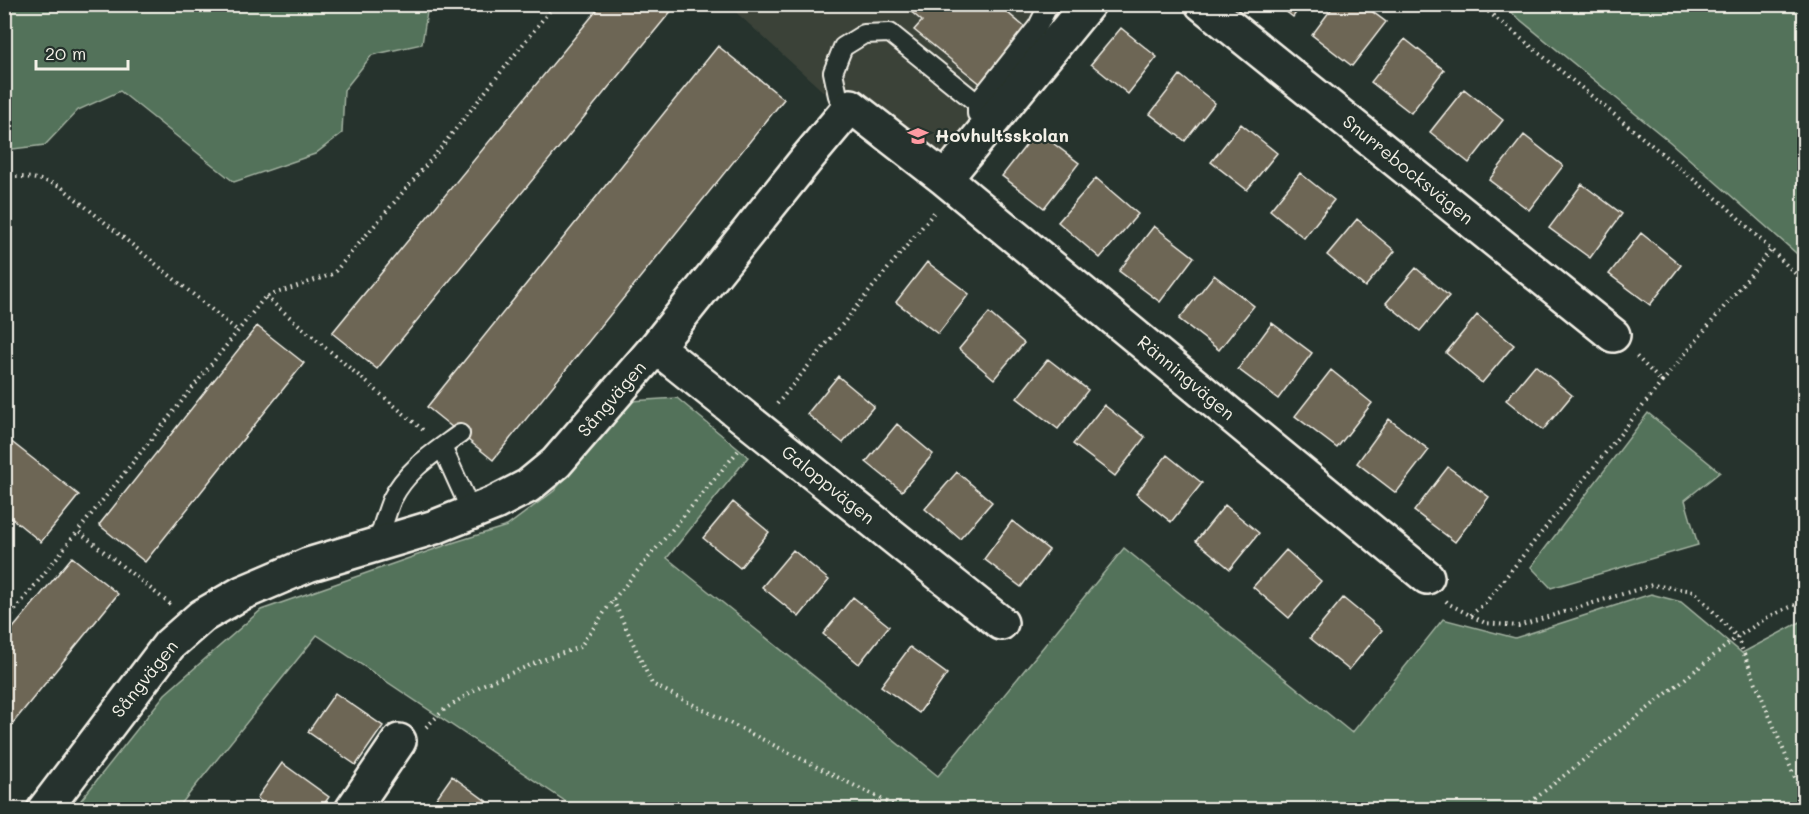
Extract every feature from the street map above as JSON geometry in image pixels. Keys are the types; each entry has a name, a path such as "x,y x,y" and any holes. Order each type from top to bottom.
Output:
{"street":[{"path":"851,106 950,184 977,140 1088,4"},
{"name":"Snurrebocksvägen","path":"1202,4 1613,334"},
{"name":"Sångvägen","path":"44,810 169,645 202,616 242,593 308,565 435,527 472,513 528,486 556,464 656,347 851,106"},
{"name":"Ränningvägen","path":"950,184 1427,577"},
{"name":"Galoppvägen","path":"656,347 1001,623"},
{"path":"352,810 399,741"}],"lane":[{"path":"977,140 977,103 1038,26 1049,4"},
{"path":"851,106 838,96 833,72 843,47 864,34 890,33 977,103"},
{"path":"377,544 391,501 398,490 414,469 460,434"},
{"path":"442,447 472,513"}],"path":[{"path":"4,624 266,297 333,274 439,150 555,4"},
{"path":"1479,4 1726,206 1804,282"},
{"path":"4,178 38,177 60,186 238,331"},
{"path":"399,741 423,730 445,709 482,685 544,658 580,647 613,600 758,429 950,184"},
{"path":"1471,615 1485,603 1770,250"},
{"path":"266,297 442,447"},
{"path":"1613,334 1662,382"},
{"path":"78,531 194,624"},
{"path":"1427,577 1449,604 1485,623 1518,626 1652,585 1694,591 1737,637 1804,800"},
{"path":"613,600 651,684 903,810"},
{"path":"1521,810 1737,637 1768,617 1804,601"}],"shaded area":[{"name":"Hovhultsskolan","path":"728,5 1069,5 925,184"}],"green space":[{"path":"4,5 428,5 422,44 372,55 344,90 342,133 315,154 234,182 120,91 78,110 45,145 5,150"},
{"path":"1502,5 1804,5 1804,260 1670,142"},
{"path":"677,398 748,457 667,558 938,776 1124,548 1352,733 1443,619 1515,638 1651,594 1681,602 1742,653 1804,620 1804,809 577,809 317,635 177,809 74,809 165,694 261,610 507,526 554,491 631,401"},
{"path":"1648,413 1720,472 1685,500 1698,545 1551,588 1531,567"}],"building":[{"path":"602,4 677,4 377,369 332,333"},
{"path":"902,4 997,4 1027,29 982,85 914,30 922,21"},
{"path":"1276,4 1302,4 1293,17"},
{"path":"1335,4 1362,4 1386,22 1352,66 1312,35"},
{"path":"1121,28 1157,57 1128,94 1091,64"},
{"path":"1405,39 1444,70 1411,113 1371,82"},
{"path":"718,46 784,99 493,460 427,407"},
{"path":"1180,75 1215,103 1185,141 1150,114"},
{"path":"1464,89 1503,120 1469,163 1430,132"},
{"path":"1241,124 1277,153 1247,190 1211,162"},
{"path":"1037,131 1079,163 1044,208 1002,176"},
{"path":"1524,135 1563,166 1529,210 1489,180"},
{"path":"1300,173 1334,200 1304,238 1270,210"},
{"path":"1096,178 1138,214 1100,258 1058,222"},
{"path":"1582,184 1622,214 1590,258 1549,228"},
{"path":"1357,219 1395,251 1365,287 1327,255"},
{"path":"1154,226 1194,257 1160,302 1119,271"},
{"path":"1641,233 1681,265 1650,305 1609,274"},
{"path":"927,262 969,294 938,334 896,302"},
{"path":"1416,268 1449,296 1420,331 1386,303"},
{"path":"1214,275 1254,306 1219,350 1179,319"},
{"path":"989,313 1024,343 994,379 959,349"},
{"path":"1477,315 1514,345 1482,383 1446,353"},
{"path":"1272,323 1312,353 1278,399 1238,369"},
{"path":"257,326 304,363 145,562 99,525"},
{"path":"1048,359 1088,390 1058,429 1017,398"},
{"path":"1535,365 1572,395 1543,430 1506,400"},
{"path":"1331,370 1372,403 1337,448 1295,416"},
{"path":"838,376 874,406 843,443 807,414"},
{"path":"1104,405 1145,437 1115,476 1073,444"},
{"path":"1389,419 1429,450 1396,493 1357,463"},
{"path":"897,424 933,454 902,491 866,462"},
{"path":"4,436 79,495 41,542 4,512"},
{"path":"1167,455 1202,483 1171,522 1136,494"},
{"path":"1448,467 1489,497 1455,542 1414,511"},
{"path":"957,472 992,502 960,539 925,509"},
{"path":"733,502 769,532 740,568 703,538"},
{"path":"1225,505 1259,533 1230,569 1196,541"},
{"path":"1012,521 1049,550 1021,587 984,559"},
{"path":"793,550 829,580 799,617 762,587"},
{"path":"1286,550 1321,581 1289,618 1253,587"},
{"path":"72,557 118,594 4,734 4,639"},
{"path":"853,597 889,626 859,664 823,634"},
{"path":"1343,598 1382,630 1349,670 1310,638"},
{"path":"910,647 947,674 919,713 881,686"},
{"path":"335,693 383,726 356,765 308,732"},
{"path":"282,763 329,797 320,810 272,810 257,798"},
{"path":"452,776 497,809 497,810 428,810"}],"place":[{"name":"Hovhultsskolan","path":"918,136"}]}
